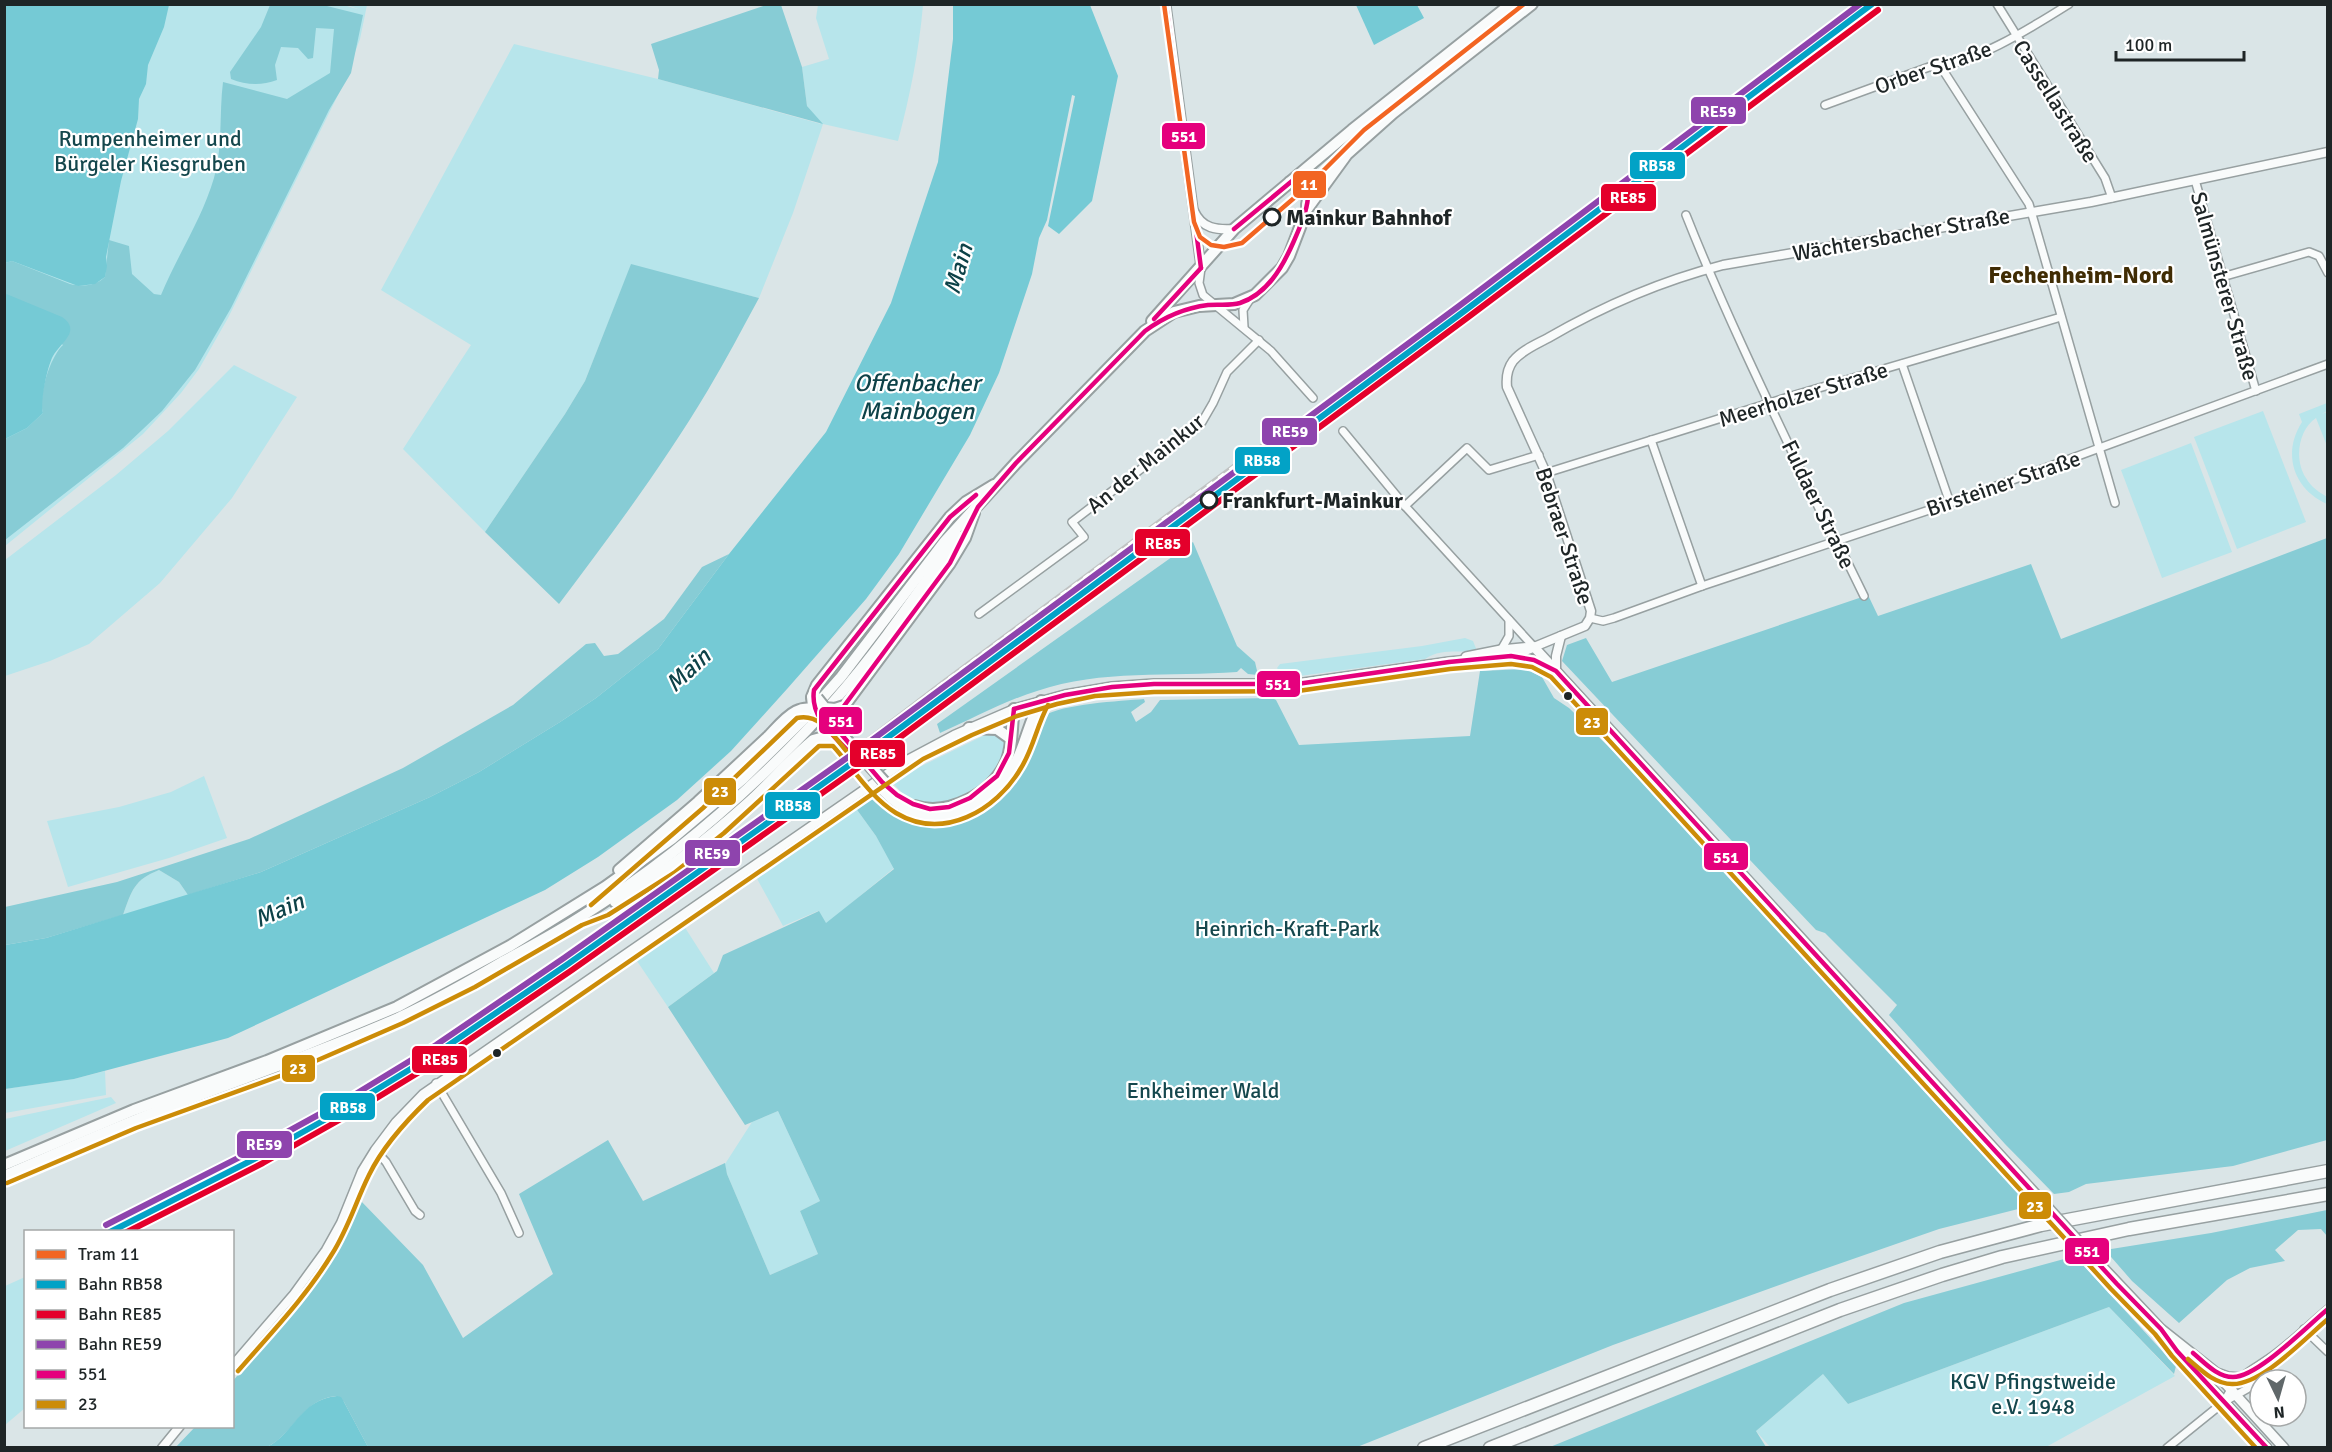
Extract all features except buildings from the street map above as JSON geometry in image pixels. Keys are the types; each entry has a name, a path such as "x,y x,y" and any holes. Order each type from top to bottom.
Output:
{"highway":[{"path":"1424,1448 1830,1290 1940,1252 2041,1226 2328,1171"},
{"path":"1490,1448 1840,1310 1942,1275 2002,1257 2129,1229 2328,1194"}],"main road":[{"path":"4,1165 134,1110 267,1061 397,1006 480,963 586,900 699,818 785,739 830,690 936,552 1145,331 1234,229 1352,130 1511,4"},
{"path":"1145,331 1174,312 1189,308 1234,304 1251,298 1281,268 1307,208 1347,154 1532,4"},
{"path":"1287,184 1297,179 1307,184 1309,193 1307,208"},
{"path":"1001,481 966,502 950,517 814,690 812,697 815,710 899,806 919,815 939,818 958,814 982,800 998,787 1015,763 1041,700"},
{"path":"840,737 840,715 844,706 956,554 976,510"},
{"path":"4,1176 133,1121 285,1065 371,1030 436,999 579,918 637,879 740,796 836,699 976,510"},
{"path":"1449,662 1472,655 1534,647"},
{"path":"1511,657 1534,647"},
{"path":"1534,647 2161,1329 2177,1351 2267,1448"},
{"path":"1014,709 1041,700 1094,689 1139,685 1297,684 1449,662 1511,657 1534,660 1556,671"},
{"path":"814,690 818,700 825,708 835,709 844,706"},
{"path":"586,900 698,802 790,713 800,709 815,710"},
{"path":"885,788 918,807 939,809 958,804 980,791 998,774 1007,759 1014,709"},
{"path":"1014,709 1022,720 1024,742"},
{"path":"969,728 997,729 1006,733 1011,739"},
{"path":"579,918 605,908 642,885 719,827 759,793 813,740 840,737"},
{"path":"2161,1329 2214,1371 2248,1409"},
{"path":"2265,1428 2284,1448"}],"street":[{"path":"1166,4 1201,268 1201,291 1214,305 1244,327 1287,366 1313,399"},
{"name":"Cassellastraße","path":"1997,4 2014,35 2105,178 2112,198"},
{"name":"Orber Straße","path":"1825,105 1929,67 1941,67 1973,56 2069,4"},
{"path":"1941,67 2029,204 2115,503"},
{"name":"Wächtersbacher Straße","path":"1506,380 1507,372 1515,359 1559,332 1637,294 1707,269 1752,259 2112,198 2328,152"},
{"name":"Salmünsterer Straße","path":"2195,180 2256,391"},
{"path":"1191,197 1196,216 1203,224 1215,229 1234,229"},
{"name":"Fuldaer Straße","path":"1686,215 1707,269 1770,404 1835,542 1841,549 1864,596"},
{"path":"2222,277 2309,252 2319,256 2328,273"},
{"path":"1244,327 1243,310 1251,298"},
{"name":"Meerholzer Straße","path":"1546,473 2061,317"},
{"name":"An der Mainkur","path":"979,614 1084,537 1072,522 1202,422 1227,372 1258,340"},
{"path":"1902,364 1950,503"},
{"name":"Birsteiner Straße","path":"1590,618 1603,621 1614,618 1950,503 2328,364"},
{"name":"Bebraer Straße","path":"1506,380 1509,393 1546,473 1590,606 1590,618"},
{"path":"1343,430 1405,506 1534,647 1585,626 1590,618"},
{"path":"1651,441 1702,586"},
{"name":"Bebraer Straße","path":"1405,506 1467,448 1489,470 1539,455"},
{"path":"1501,650 1509,636 1509,620"},
{"path":"1556,671 1556,656 1561,636"},
{"path":"234,1364 294,1294 326,1250 341,1223 362,1171 375,1150 406,1110 436,1083 600,974 901,764 969,728 1014,709"},
{"path":"436,1083 501,1193 519,1233"},
{"path":"375,1150 386,1162 420,1215"},
{"path":"2266,1368 2278,1353 2328,1309"},
{"path":"2304,1329 2328,1352"},
{"path":"2167,1448 2224,1401 2233,1392 2241,1377 2278,1353"},
{"path":"2214,1371 2228,1376 2241,1377"},
{"path":"2233,1392 2248,1385"},
{"path":"162,1448 178,1428"}],"green space":[{"name":"Rumpenheimer und Bürgeler Kiesgruben","path":"340,4 361,10 347,5 367,5 360,39 341,89 228,318 199,369 181,393 143,434 5,546 5,5"},
{"path":"270,5 323,5 363,15 351,73 329,110 231,308 195,370 162,411 123,448 5,540 5,439 27,428 43,413 42,397 46,377 54,358 63,345 5,293 5,263 12,261 70,284 89,285 105,277 109,240 129,246 132,274 154,294 161,295 203,208 214,178 219,154 223,82 287,99 330,73 334,29 316,28 313,58 308,59 298,48 281,47 275,65 277,80 254,84 231,79 230,72 261,27"},
{"path":"766,5 781,5 802,67 807,106 823,124 658,79 659,70 651,44"},
{"path":"818,5 923,5 914,73 898,141 823,124 793,213 759,298 631,265 585,381 485,532 403,449 471,345 381,290 514,44 658,79 821,124 807,106 802,67 829,59 816,18"},
{"path":"631,264 759,298 691,418 655,472 559,604 485,532 585,381"},
{"path":"234,365 297,397 232,498 160,583 89,644 50,661 5,676 5,560 116,475 168,431"},
{"path":"2327,403 2327,411 2322,414 2327,412 2327,446 2316,418 2305,430 2299,454 2302,471 2313,487 2327,497 2327,504 2315,497 2299,480 2292,458 2296,434 2302,422 2299,414"},
{"path":"2263,411 2306,522 2237,549 2194,437"},
{"path":"2191,443 2232,552 2162,578 2121,470"},
{"path":"2327,538 2327,1140 2233,1166 2086,1184 2069,1192 2054,1194 2005,1144 1889,1015 1897,1005 1825,933 1816,930 1562,661 1567,645 1586,638 1612,682 1868,595 1878,616 2031,564 2061,639"},
{"path":"1193,542 1237,646 1255,662 1258,675 1248,674 1241,668 1237,672 1086,679 1025,695 940,733 937,724"},
{"path":"729,554 658,649 596,698 479,772 430,797 261,872 188,895 179,882 159,870 144,878 135,887 123,915 46,938 5,945 5,907 117,882 249,839 403,768 513,705 586,644 595,643 604,656 618,654 664,619 702,567"},
{"path":"1465,638 1473,641 1477,651 1444,652 1425,659 1285,678 1277,668 1280,664 1422,646"},
{"name":"Enkheimer Wald","path":"1525,669 1542,677 1554,698 1569,708 1650,787 1734,877 1848,1009 2030,1206 1939,1229 1807,1275 1613,1345 1357,1447 368,1447 344,1402 336,1396 314,1404 284,1434 267,1447 175,1448 194,1428 234,1428 234,1380 331,1258 359,1199 423,1265 463,1338 553,1274 519,1194 608,1140 643,1201 725,1163 727,1174 770,1275 818,1254 800,1211 820,1201 778,1111 745,1125 668,1007 717,971 723,955 819,911 826,923 894,869 876,836 855,807 873,793 897,815 918,822 952,821 968,815 983,807 1009,784 1019,770 1037,726 1044,716 1077,706 1107,702 1144,699 1145,702 1131,712 1136,722 1151,712 1160,700 1272,698 1276,700 1299,745 1470,736 1480,671"},
{"path":"987,734 998,736 1007,744 1003,764 979,789 942,806 918,803 903,794 891,781"},
{"path":"204,776 227,838 169,858 68,887 47,821 119,807 171,792"},
{"path":"855,807 876,836 894,868 826,924 818,911 783,926 755,875"},
{"path":"159,870 179,882 188,895 123,915 139,882"},
{"path":"684,926 714,973 668,1007 637,961"},
{"path":"105,1071 106,1095 5,1113 4,1089 74,1079"},
{"path":"111,1097 116,1103 5,1151 5,1119"},
{"path":"778,1111 820,1201 800,1211 818,1254 770,1275 727,1174 725,1164 752,1122"},
{"path":"2327,1210 2327,1236 2321,1229 2298,1230 2275,1250 2285,1261 2250,1268 2227,1280 2179,1323 2132,1281 2105,1250 2211,1233"},
{"path":"2075,1256 2176,1366 2174,1374 2109,1307 1848,1404 1823,1374 1756,1431 1766,1447 1550,1447 1904,1303"},
{"path":"24,1277 24,1409 5,1425 5,1286"},
{"name":"KGV Pfingstweide e.V. 1948","path":"2109,1307 2175,1376 2046,1447 1770,1447 1756,1431 1823,1374 1848,1404"}],"water":[{"path":"4,5 169,5 164,27 148,65 146,84 139,99 138,119 121,181 106,257 105,277 95,284 78,286 12,261 5,263"},
{"path":"953,5 1090,5 1118,76 1092,201 1059,234 1048,226 1075,96 1072,95 1047,220 1039,238 1032,274 999,373 970,435 899,554 866,599 731,751 677,800 598,857 545,890 228,1038 74,1079 5,1089 5,945 46,938 261,872 430,797 479,772 560,722 596,698 658,649 729,554 826,432 891,303 938,162 953,39"},
{"path":"1356,5 1417,5 1424,18 1374,45"},
{"path":"4,293 62,317 70,327 68,336 53,356 48,368 43,393 43,413 27,428 5,439"},
{"path":"337,1396 341,1397 368,1447 267,1447 284,1434 314,1404"}],"railway":[{"path":"1463,312 1514,280"},
{"path":"568,964 627,916 785,803 1250,454 1301,419 1398,359"},
{"path":"471,1038 537,986"}],"tram line":[{"name":"11","path":"1164,4 1194,222 1200,237 1211,245 1224,247 1242,243 1308,186 1364,130 1524,4"}],"rail line":[{"name":"RE59","path":"106,1225 256,1149 349,1098 436,1045 564,958 868,743 1459,306 1860,4"},
{"name":"RB58","path":"114,1230 260,1156 353,1104 440,1051 568,964 872,749 1463,312 1872,4"},
{"name":"RE85","path":"131,1230 263,1163 357,1110 444,1057 572,970 876,755 1467,318 1878,10"}],"transit line":[{"name":"551","path":"1166,4 1201,268"},
{"name":"551","path":"1014,709 1009,753 997,776 970,798 949,807 930,809 913,804 897,795 882,782 842,735 840,715 844,706 950,563 978,507 1016,463 1145,331 1159,321 1191,308 1240,303 1250,299 1266,287 1284,262 1299,229 1306,208 1308,186 1301,179 1292,181 1234,229"},
{"name":"551","path":"1154,319 1201,268"},
{"name":"551","path":"847,750 818,716 814,690 950,517 976,495"},
{"name":"551","path":"1014,709 1065,695 1112,687 1154,684 1297,684 1449,662 1511,656 1534,660 1556,671 2117,1284 2161,1329 2177,1351 2267,1448"},
{"name":"23","path":"238,1371 288,1314 322,1270 343,1235 364,1185 381,1154 428,1100 923,759 1017,716 1095,696 1154,692 1298,691 1450,669 1511,664 1532,667 1551,677 2111,1289 2155,1334 2172,1356 2256,1448"},
{"name":"23","path":"7,1183 136,1128 288,1073 403,1023 475,987 582,925 608,915 674,873 724,833 819,746 833,746 870,791 896,813 914,821 932,824 967,817 983,809 998,797 1021,768 1048,705"},
{"name":"23","path":"591,905 703,808 797,718 805,717 820,722 848,753"},
{"name":"551","path":"2193,1353 2222,1375 2233,1377 2243,1375 2269,1360 2328,1309"},
{"name":"23","path":"2188,1359 2219,1382 2232,1384 2244,1382 2283,1359 2328,1319"}],"place":[{"name":"Mainkur Bahnhof","path":"1272,217"},
{"name":"Frankfurt-Mainkur","path":"1209,500"}],"district":[{"name":"Fechenheim-Nord","path":"2081,275"}],"water label":[{"name":"Main","path":"958,269"},
{"name":"Offenbacher Mainbogen","path":"917,397"},
{"name":"Main","path":"688,670"},
{"name":"Main","path":"279,910"}],"park label":[{"name":"Heinrich-Kraft-Park","path":"1287,928"}]}
